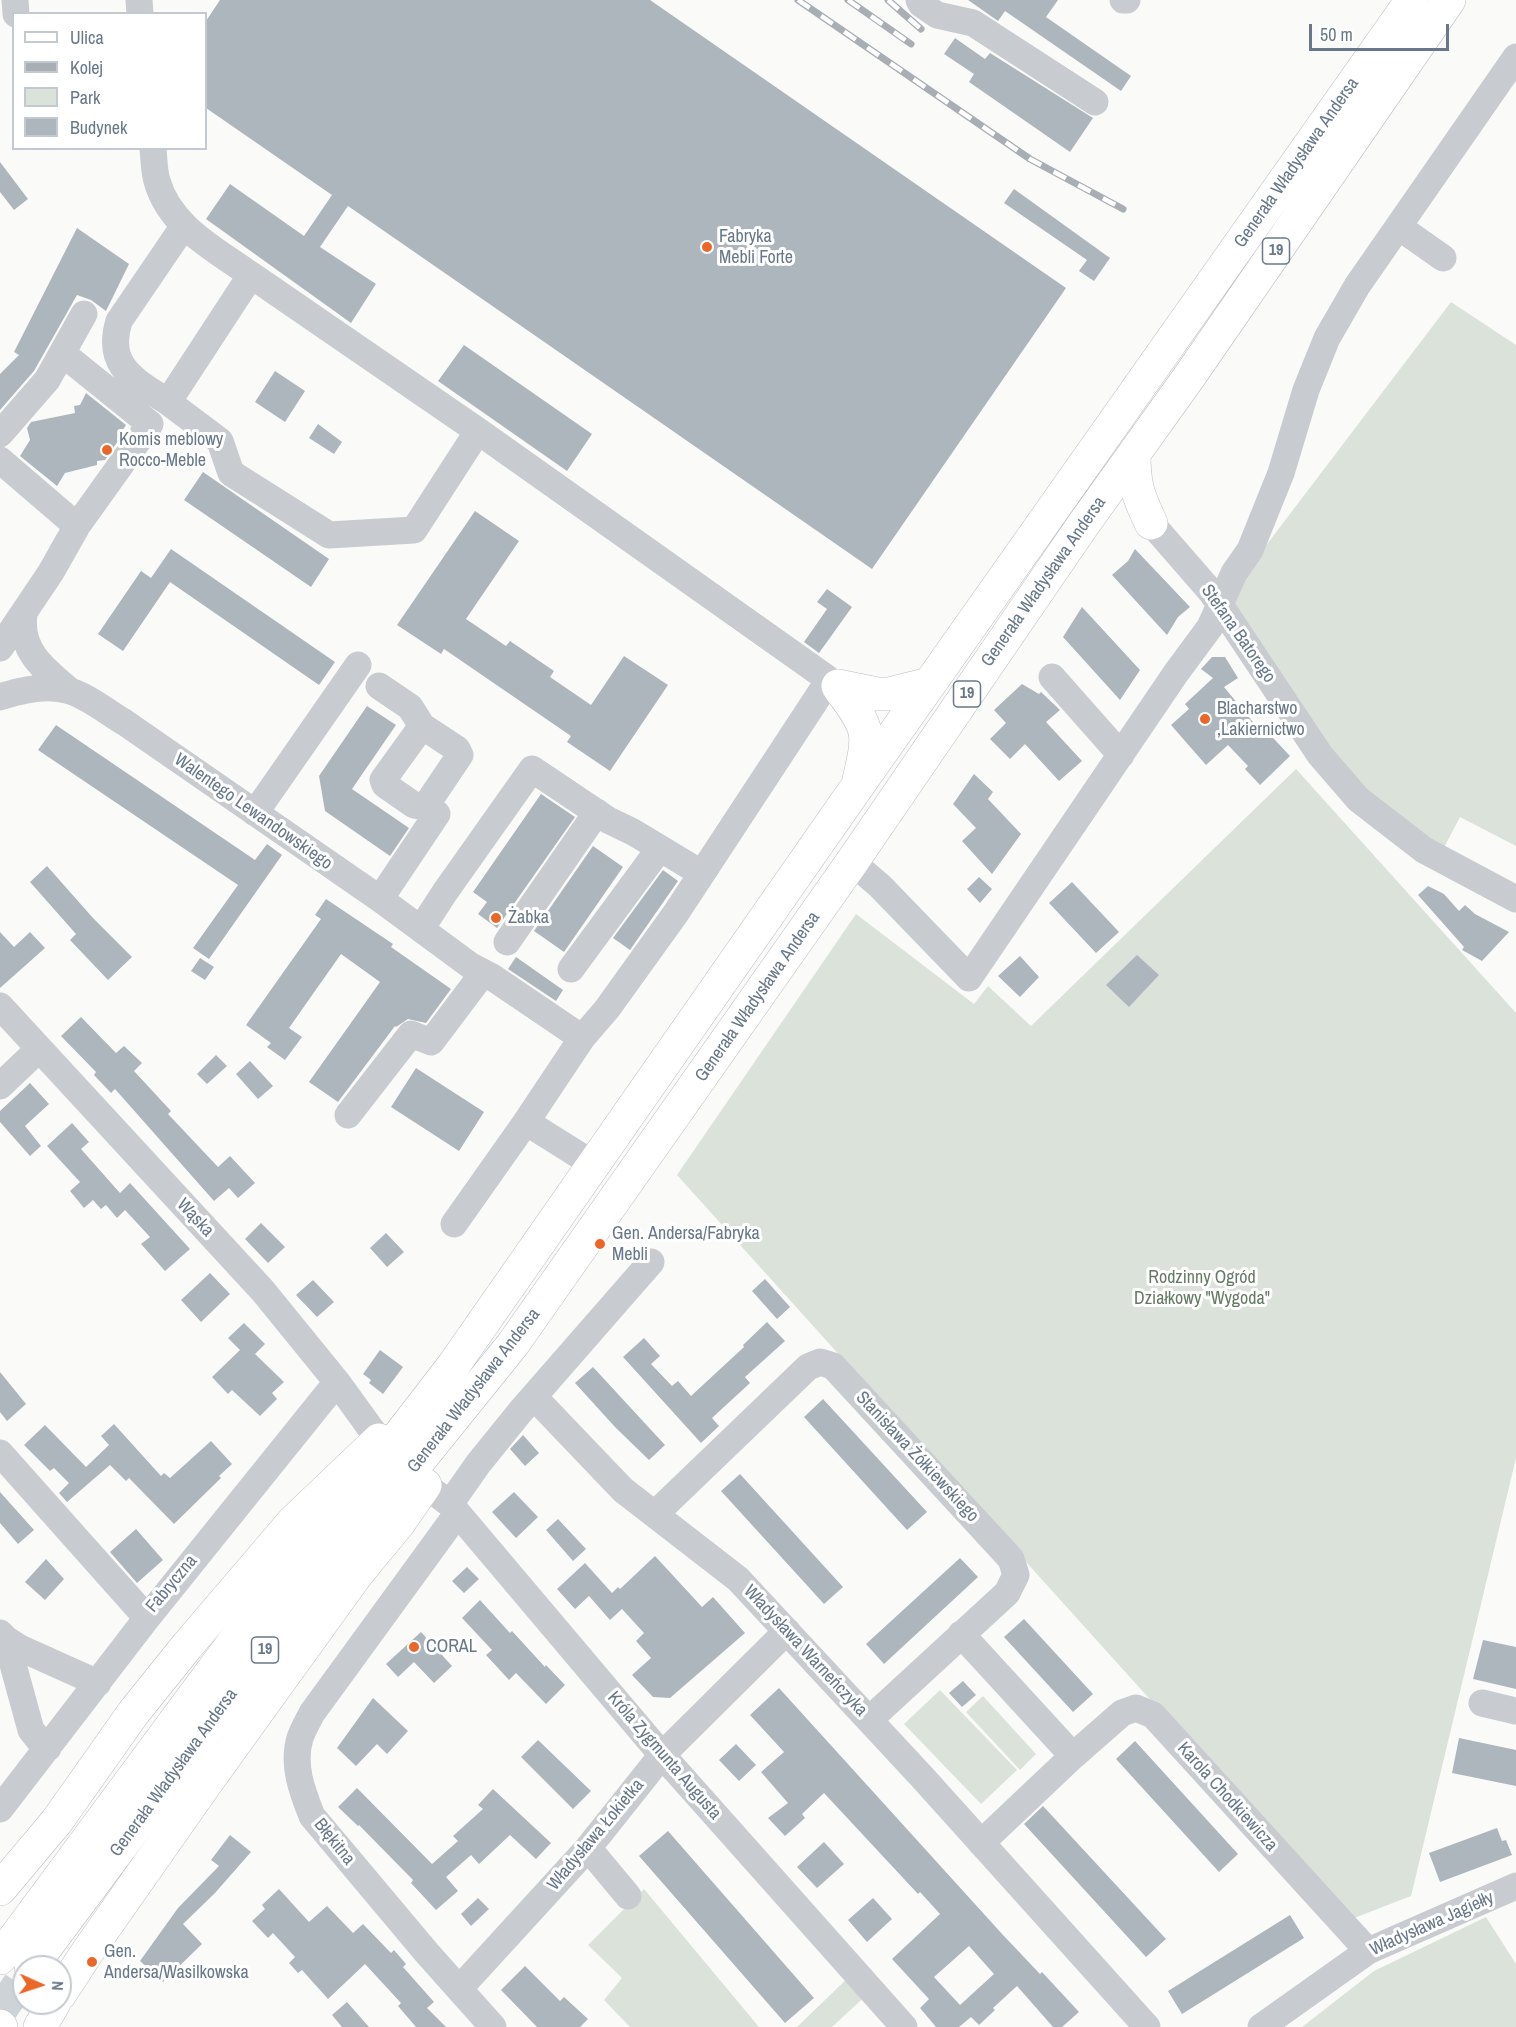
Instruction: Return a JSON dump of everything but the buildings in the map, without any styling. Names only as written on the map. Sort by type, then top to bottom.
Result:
[{"type":"main road","name":"Generała Władysława Andersa","points":[[29,1955],[233,1643],[365,1480],[453,1366],[929,684],[1407,18],[1449,0]]},
{"type":"main road","points":[[1407,18],[1468,0]]},
{"type":"main road","name":"Generała Władysława Andersa","points":[[32,1955],[148,1810],[234,1689],[315,1586],[513,1344],[852,862],[1134,454],[1407,18]]},
{"type":"main road","points":[[1134,454],[1134,480],[1141,503],[1151,523]]},
{"type":"main road","points":[[1083,525],[1130,518],[1151,523]]},
{"type":"main road","points":[[833,683],[877,694],[889,694],[929,684]]},
{"type":"main road","points":[[833,683],[853,706],[865,732],[865,748],[859,784]]},
{"type":"main road","points":[[72,1976],[356,1575],[398,1524],[444,1501],[467,1422],[513,1344]]},
{"type":"main road","points":[[0,1888],[57,1821],[134,1712],[293,1522],[453,1366]]},
{"type":"street","points":[[919,0],[921,4],[938,15],[973,22],[1095,102]]},
{"type":"street","points":[[852,862],[880,886],[969,978],[1176,673],[1210,627],[1234,573],[1250,550],[1269,507],[1306,390],[1328,338],[1357,286],[1516,57]]},
{"type":"street","points":[[153,150],[156,180],[166,204],[183,227],[478,431],[833,683],[701,873],[676,913],[607,1009],[582,1038],[454,1224]]},
{"type":"street","points":[[183,227],[119,321],[114,337],[115,353],[131,378],[220,441],[231,473],[329,535],[414,530],[478,431]]},
{"type":"street","points":[[1398,227],[1443,258]]},
{"type":"street","points":[[168,402],[251,275]]},
{"type":"street","points":[[0,434],[47,381],[84,314]]},
{"type":"street","points":[[0,648],[51,572],[77,526],[150,424],[62,353]]},
{"type":"street","points":[[0,460],[77,526]]},
{"type":"street","name":"Stefana Batorego","points":[[1151,523],[1212,593],[1320,755],[1358,799],[1424,850],[1516,899]]},
{"type":"street","points":[[24,614],[24,634],[29,649],[45,669],[70,691]]},
{"type":"street","points":[[255,813],[358,665]]},
{"type":"street","points":[[1052,676],[1121,755]]},
{"type":"street","points":[[379,686],[410,707],[422,726],[457,749],[460,755],[425,807]]},
{"type":"street","name":"Walentego Lewandowskiego","points":[[0,697],[47,689],[70,691],[83,696],[380,899],[471,966],[582,1038]]},
{"type":"street","points":[[380,899],[438,814],[425,807],[414,805],[385,785],[383,780],[422,726]]},
{"type":"street","points":[[421,929],[532,769],[597,812],[701,873]]},
{"type":"street","points":[[507,942],[597,812]]},
{"type":"street","points":[[570,969],[660,848]]},
{"type":"street","points":[[348,1115],[411,1034],[432,1042],[488,975]]},
{"type":"street","name":"Wąska","points":[[0,1006],[263,1291],[338,1382],[379,1440]]},
{"type":"street","points":[[0,1086],[39,1049]]},
{"type":"street","points":[[526,1122],[593,1164]]},
{"type":"street","points":[[444,1501],[651,1262]]},
{"type":"street","name":"Stanisława Żółkiewskiego","points":[[655,1514],[808,1367],[820,1362],[833,1366],[1011,1559],[1016,1575],[1006,1593],[869,1720]]},
{"type":"street","name":"Fabryczna","points":[[0,1453],[147,1618],[338,1382]]},
{"type":"street","name":"Władysława Warneńczyka","points":[[535,1398],[623,1490],[738,1579],[1147,2027]]},
{"type":"street","name":"Króla Zygmunta Augusta","points":[[444,1501],[662,1755],[904,2027]]},
{"type":"street","name":"Błękitna","points":[[444,1501],[312,1713],[300,1739],[297,1766],[302,1790],[312,1816],[493,2027]]},
{"type":"street","points":[[0,1809],[147,1618]]},
{"type":"street","name":"Władysława Łokietka","points":[[459,1989],[588,1848],[662,1755],[787,1631]]},
{"type":"street","points":[[961,1634],[1073,1756]]},
{"type":"street","points":[[3,1636],[20,1648],[98,1683]]},
{"type":"street","points":[[3,1636],[31,1730],[48,1748]]},
{"type":"street","points":[[1482,1703],[1516,1711]]},
{"type":"street","name":"Karola Chodkiewicza","points":[[981,1843],[1122,1713],[1136,1708],[1153,1714],[1368,1951]]},
{"type":"street","points":[[588,1848],[628,1896]]},
{"type":"street","name":"Władysława Jagiełły","points":[[1261,2027],[1368,1951],[1516,1887]]},
{"type":"green space","points":[[1451,302],[1516,345],[1516,846],[1460,817],[1439,857],[1388,824],[1220,606]]},
{"type":"green space","name":"Rodzinny Ogród Działkowy \"Wygoda\"","points":[[1296,769],[1516,1013],[1516,1458],[1411,1896],[1349,1920],[677,1175],[856,914],[974,1004],[988,986],[1031,1026]]},
{"type":"green space","points":[[940,1690],[1017,1770],[981,1804],[904,1724]]},
{"type":"green space","points":[[983,1696],[1036,1754],[1020,1770],[966,1712]]},
{"type":"green space","points":[[644,1889],[759,2027],[630,2027],[604,2000],[622,1978],[588,1945]]},
{"type":"green space","points":[[1486,1917],[1516,1964],[1516,2027],[1302,2027],[1374,1971]]},
{"type":"green space","points":[[854,1972],[871,1991],[832,2027],[797,2027]]},
{"type":"tunnel","points":[[0,2011],[12,1994]]},
{"type":"railway","points":[[798,0],[1030,159],[1123,209]]},
{"type":"railway","points":[[848,0],[911,44]]},
{"type":"railway","points":[[888,0],[921,29]]},
{"type":"place","name":"Fabryka Mebli Forte","points":[[707,247]]},
{"type":"place","name":"Komis meblowy Rocco-Meble","points":[[107,450]]},
{"type":"place","name":"Blacharstwo ,Lakiernictwo","points":[[1205,719]]},
{"type":"place","name":"Żabka","points":[[496,918]]},
{"type":"place","name":"Gen. Andersa/Fabryka Mebli","points":[[600,1244]]},
{"type":"place","name":"CORAL","points":[[414,1647]]},
{"type":"place","name":"Gen. Andersa/Wasilkowska","points":[[92,1962]]}]
